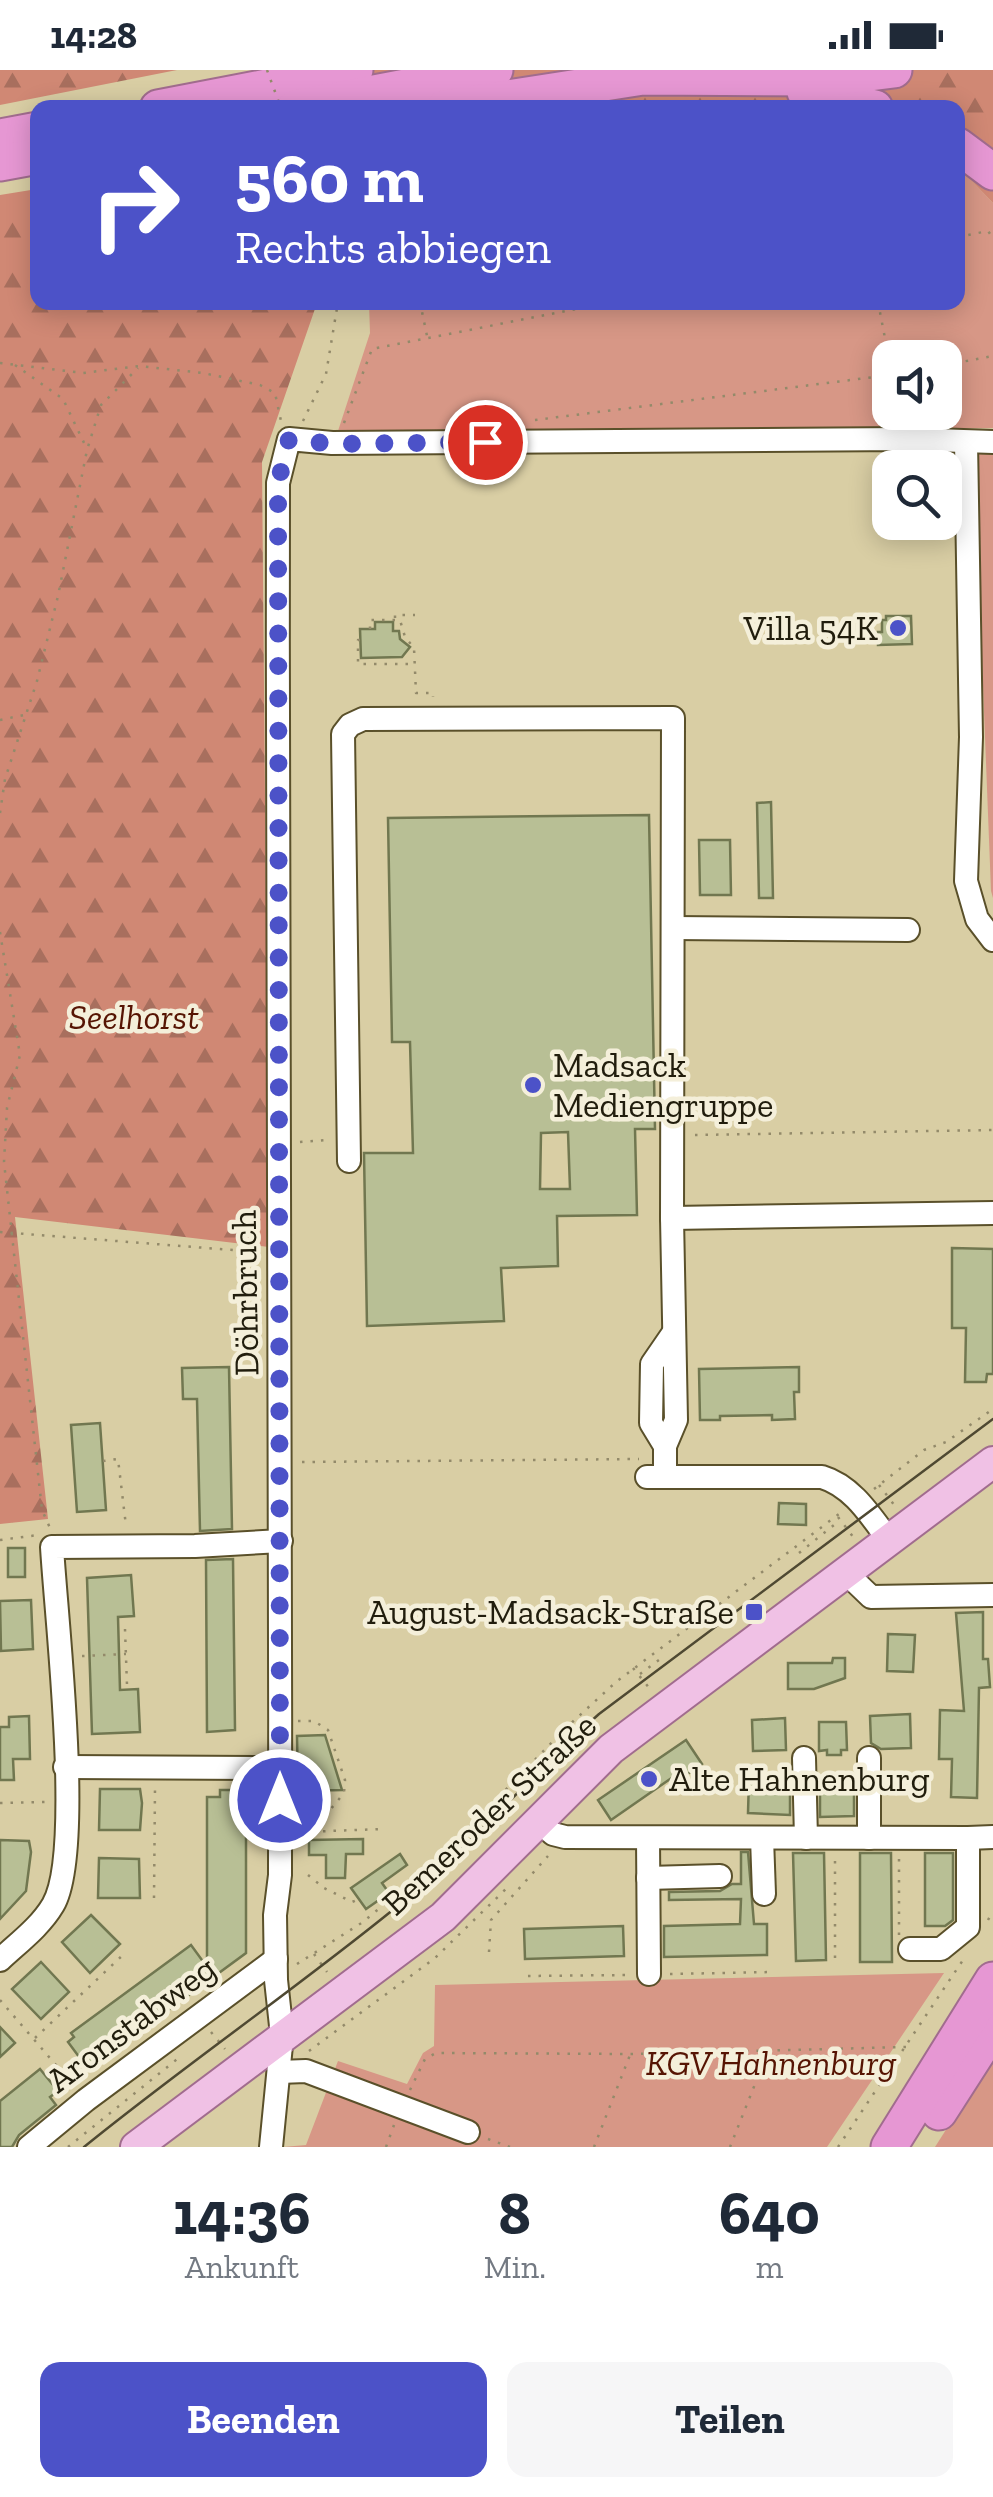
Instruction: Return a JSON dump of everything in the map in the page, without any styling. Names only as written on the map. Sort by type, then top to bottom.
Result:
[{"type":"highway","points":[[197,100],[283,70]]},
{"type":"highway","points":[[199,100],[355,70]]},
{"type":"highway","points":[[337,100],[495,70]]},
{"type":"highway","points":[[493,100],[628,78],[830,78],[894,70]]},
{"type":"highway","points":[[731,77],[838,100]]},
{"type":"highway","points":[[0,137],[30,131]]},
{"type":"highway","points":[[965,151],[993,172]]},
{"type":"highway","points":[[0,163],[30,157]]},
{"type":"highway","points":[[888,2147],[993,1980]]},
{"type":"highway","points":[[917,2147],[993,2028]]},
{"type":"main road","name":"Bemeroder Straße","points":[[136,2147],[443,1917],[611,1749],[993,1462]]},
{"type":"street","points":[[289,439],[332,444],[885,439],[993,442]]},
{"type":"street","name":"Döhrbruch","points":[[271,2147],[282,2035],[276,1970],[282,1462],[277,1142],[278,483],[289,439]]},
{"type":"street","points":[[966,442],[971,737],[966,881],[977,918],[993,940]]},
{"type":"street","points":[[348,1150],[343,734],[363,719],[672,718],[676,1420],[661,1464],[822,1476],[859,1500],[888,1538]]},
{"type":"street","points":[[673,928],[908,930]]},
{"type":"street","points":[[672,1218],[993,1213]]},
{"type":"street","points":[[0,1960],[55,1903],[68,1838],[51,1540],[128,1547],[281,1542]]},
{"type":"street","points":[[845,1572],[870,1597],[993,1594]]},
{"type":"street","points":[[804,1758],[806,1838]]},
{"type":"street","points":[[869,1838],[870,1758]]},
{"type":"street","points":[[65,1767],[280,1768]]},
{"type":"street","points":[[538,1821],[552,1834],[566,1837],[993,1836]]},
{"type":"street","points":[[648,1838],[649,1974]]},
{"type":"street","points":[[762,1838],[764,1894]]},
{"type":"street","points":[[910,1949],[941,1949],[968,1926],[968,1838]]},
{"type":"street","points":[[648,1878],[720,1876]]},
{"type":"street","name":"Aronstabweg","points":[[29,2147],[86,2100],[276,1970]]},
{"type":"street","points":[[280,2070],[306,2070],[468,2132]]},
{"type":"path","points":[[267,70],[278,100]]},
{"type":"path","points":[[965,236],[988,231],[993,238]]},
{"type":"path","points":[[0,363],[83,373],[139,366],[203,373],[260,385],[275,393],[289,439],[306,417],[326,374],[337,310]]},
{"type":"path","points":[[422,310],[427,338]]},
{"type":"path","points":[[343,427],[372,349],[571,310]]},
{"type":"path","points":[[880,310],[885,340]]},
{"type":"path","points":[[962,362],[993,356]]},
{"type":"path","points":[[14,364],[63,398],[87,450]]},
{"type":"path","points":[[0,813],[5,779],[58,596],[87,450],[101,406],[139,366]]},
{"type":"path","points":[[523,422],[872,377]]},
{"type":"path","points":[[484,404],[492,426]]},
{"type":"path","points":[[396,620],[395,615],[414,615]]},
{"type":"path","points":[[370,629],[370,620],[400,620],[414,648],[416,693],[433,693],[434,718]]},
{"type":"path","points":[[360,640],[358,664],[415,664]]},
{"type":"path","points":[[0,720],[26,714]]},
{"type":"path","points":[[0,932],[20,1055],[8,1108],[4,1162],[42,1510],[48,1518],[51,1540],[0,1540]]},
{"type":"path","points":[[0,1106],[8,1108]]},
{"type":"path","points":[[674,1134],[993,1130]]},
{"type":"path","points":[[277,1142],[348,1150]]},
{"type":"path","points":[[0,1231],[280,1254]]},
{"type":"path","points":[[276,1970],[314,1953],[363,1922],[436,1861],[616,1682],[924,1450],[946,1442],[993,1409]]},
{"type":"path","points":[[102,1461],[118,1459],[128,1547]]},
{"type":"path","points":[[282,1462],[661,1464]]},
{"type":"path","points":[[800,1553],[840,1520]]},
{"type":"path","points":[[125,1630],[127,1685]]},
{"type":"path","points":[[59,1658],[126,1654]]},
{"type":"path","points":[[639,1675],[664,1657]]},
{"type":"path","points":[[281,1721],[314,1722],[328,1730],[345,1780],[344,1793],[312,1832]]},
{"type":"path","points":[[154,1898],[155,1767]]},
{"type":"path","points":[[0,1803],[66,1802]]},
{"type":"path","points":[[280,1833],[383,1830]]},
{"type":"path","points":[[489,1952],[491,1920],[566,1837]]},
{"type":"path","points":[[834,1958],[835,1838]]},
{"type":"path","points":[[899,1838],[899,1944],[910,1949]]},
{"type":"path","points":[[308,1875],[352,1902],[359,1899]]},
{"type":"path","points":[[280,2070],[435,1958],[508,1886]]},
{"type":"path","points":[[986,1922],[993,1912]]},
{"type":"path","points":[[838,2147],[970,1949]]},
{"type":"path","points":[[314,1953],[332,1978]]},
{"type":"path","points":[[34,2040],[125,1954]]},
{"type":"path","points":[[106,1960],[112,1965]]},
{"type":"path","points":[[0,2000],[86,2100]]},
{"type":"path","points":[[56,2007],[62,2012]]},
{"type":"path","points":[[210,2030],[230,2055]]},
{"type":"path","points":[[425,2059],[436,2053],[630,2054],[906,2047]]},
{"type":"path","points":[[730,2147],[758,2074],[762,2050]]},
{"type":"path","points":[[594,2147],[630,2054]]},
{"type":"path","points":[[68,2147],[114,2109]]},
{"type":"path","points":[[468,2132],[510,2147]]},
{"type":"green space","points":[[0,70],[177,70],[0,105]]},
{"type":"green space","points":[[302,70],[993,70],[993,203],[965,175],[965,100],[312,100]]},
{"type":"green space","points":[[965,175],[993,203],[993,428],[962,428],[962,340],[872,340],[872,429],[337,434],[370,333],[369,310],[965,310]]},
{"type":"green space","name":"Seelhorst","points":[[30,190],[30,310],[315,310],[262,462],[269,1247],[15,1217],[48,1519],[0,1524],[0,195]]},
{"type":"green space","points":[[974,454],[993,454],[993,898],[991,891]]},
{"type":"green space","name":"KGV Hahnenburg","points":[[944,1973],[827,2147],[283,2147],[306,2145],[338,2061],[407,2084],[423,2053],[434,2046],[435,1985]]},
{"type":"green space","points":[[993,2056],[993,2147],[935,2147]]},
{"type":"building","name":"Villa 54K","points":[[886,616],[911,616],[912,644],[878,645],[878,632],[882,632]]},
{"type":"building","points":[[375,622],[393,622],[393,631],[399,631],[400,639],[410,647],[402,657],[361,658],[360,629],[375,629]]},
{"type":"building","points":[[771,802],[773,898],[759,898],[757,803]]},
{"type":"building","name":"Madsack Mediengruppe","points":[[649,815],[655,1129],[635,1129],[637,1215],[557,1216],[558,1266],[501,1268],[504,1321],[367,1326],[364,1153],[413,1153],[410,1042],[392,1042],[388,818]],"holes":[[[568,1132],[570,1189],[540,1189],[541,1133]]]},
{"type":"building","points":[[699,840],[730,840],[731,895],[700,895]]},
{"type":"building","points":[[952,1248],[993,1249],[993,1374],[987,1374],[986,1382],[965,1382],[966,1328],[952,1328]]},
{"type":"building","points":[[229,1367],[232,1529],[200,1531],[197,1399],[183,1399],[182,1368]]},
{"type":"building","points":[[799,1367],[799,1392],[794,1392],[795,1419],[772,1420],[772,1415],[700,1420],[699,1369]]},
{"type":"building","points":[[100,1423],[106,1510],[77,1512],[71,1425]]},
{"type":"building","points":[[779,1503],[806,1504],[806,1525],[778,1524]]},
{"type":"building","points":[[8,1548],[25,1548],[25,1577],[8,1577]]},
{"type":"building","points":[[233,1559],[235,1730],[207,1732],[206,1560]]},
{"type":"building","points":[[131,1575],[134,1616],[118,1617],[120,1690],[138,1689],[140,1732],[92,1734],[87,1578]]},
{"type":"building","points":[[31,1600],[33,1649],[1,1651],[0,1601]]},
{"type":"building","points":[[983,1612],[983,1659],[988,1659],[990,1687],[979,1688],[977,1798],[951,1797],[952,1759],[939,1759],[940,1710],[964,1711],[956,1613]]},
{"type":"building","points":[[888,1634],[915,1635],[913,1672],[887,1671]]},
{"type":"building","points":[[833,1658],[845,1658],[845,1678],[814,1689],[788,1689],[788,1663],[832,1663]]},
{"type":"building","points":[[910,1714],[911,1748],[881,1749],[871,1743],[870,1716]]},
{"type":"building","points":[[29,1716],[30,1759],[13,1759],[14,1780],[0,1780],[0,1727],[9,1727],[9,1717]]},
{"type":"building","points":[[785,1718],[786,1750],[753,1751],[752,1720]]},
{"type":"building","points":[[819,1722],[846,1722],[847,1750],[841,1750],[841,1755],[819,1751]]},
{"type":"building","points":[[325,1735],[342,1790],[298,1791],[297,1736]]},
{"type":"building","name":"Alte Hahnenburg","points":[[686,1740],[702,1764],[676,1782],[673,1777],[611,1820],[598,1800]]},
{"type":"building","points":[[749,1779],[790,1781],[790,1815],[748,1813]]},
{"type":"building","points":[[854,1786],[854,1816],[820,1817],[820,1787]]},
{"type":"building","points":[[100,1789],[140,1789],[140,1830],[99,1830]]},
{"type":"building","points":[[220,1790],[246,1790],[246,1953],[88,2069],[68,2042],[74,2037],[71,2033],[191,1945],[207,1967],[207,1797],[220,1797]]},
{"type":"building","points":[[363,1839],[363,1854],[346,1854],[345,1878],[326,1878],[326,1855],[309,1855],[309,1840]]},
{"type":"building","points":[[0,1840],[29,1841],[31,1852],[26,1891],[0,1919]]},
{"type":"building","points":[[741,1852],[748,1852],[754,1924],[767,1924],[767,1955],[664,1957],[664,1926],[740,1924],[741,1899],[669,1900],[669,1892],[720,1891],[741,1884]]},
{"type":"building","points":[[793,1853],[824,1853],[826,1960],[796,1961]]},
{"type":"building","points":[[860,1853],[891,1853],[892,1962],[860,1962]]},
{"type":"building","points":[[925,1853],[953,1853],[953,1920],[945,1926],[925,1926]]},
{"type":"building","points":[[400,1854],[407,1865],[382,1883],[389,1893],[366,1909],[351,1888]]},
{"type":"building","points":[[99,1858],[139,1859],[140,1898],[98,1898]]},
{"type":"building","points":[[91,1915],[120,1944],[90,1973],[62,1942]]},
{"type":"building","points":[[623,1926],[624,1956],[525,1959],[524,1929]]},
{"type":"building","points":[[41,1962],[69,1992],[41,2019],[12,1989]]},
{"type":"building","points":[[0,2027],[15,2043],[0,2057]]},
{"type":"building","points":[[40,2069],[58,2091],[50,2097],[56,2105],[19,2135],[12,2147],[0,2147],[0,2101]]},
{"type":"tram line","points":[[84,2147],[394,1909],[599,1714],[993,1419]]},
{"type":"place","name":"Villa 54K","points":[[898,628]]},
{"type":"place","name":"Madsack Mediengruppe","points":[[533,1085]]},
{"type":"place","name":"August-Madsack-Straße","points":[[754,1612]]},
{"type":"place","name":"Alte Hahnenburg","points":[[649,1779]]},
{"type":"route","points":[[280,1800],[278,483],[289,439],[332,444],[485,442]]}]
